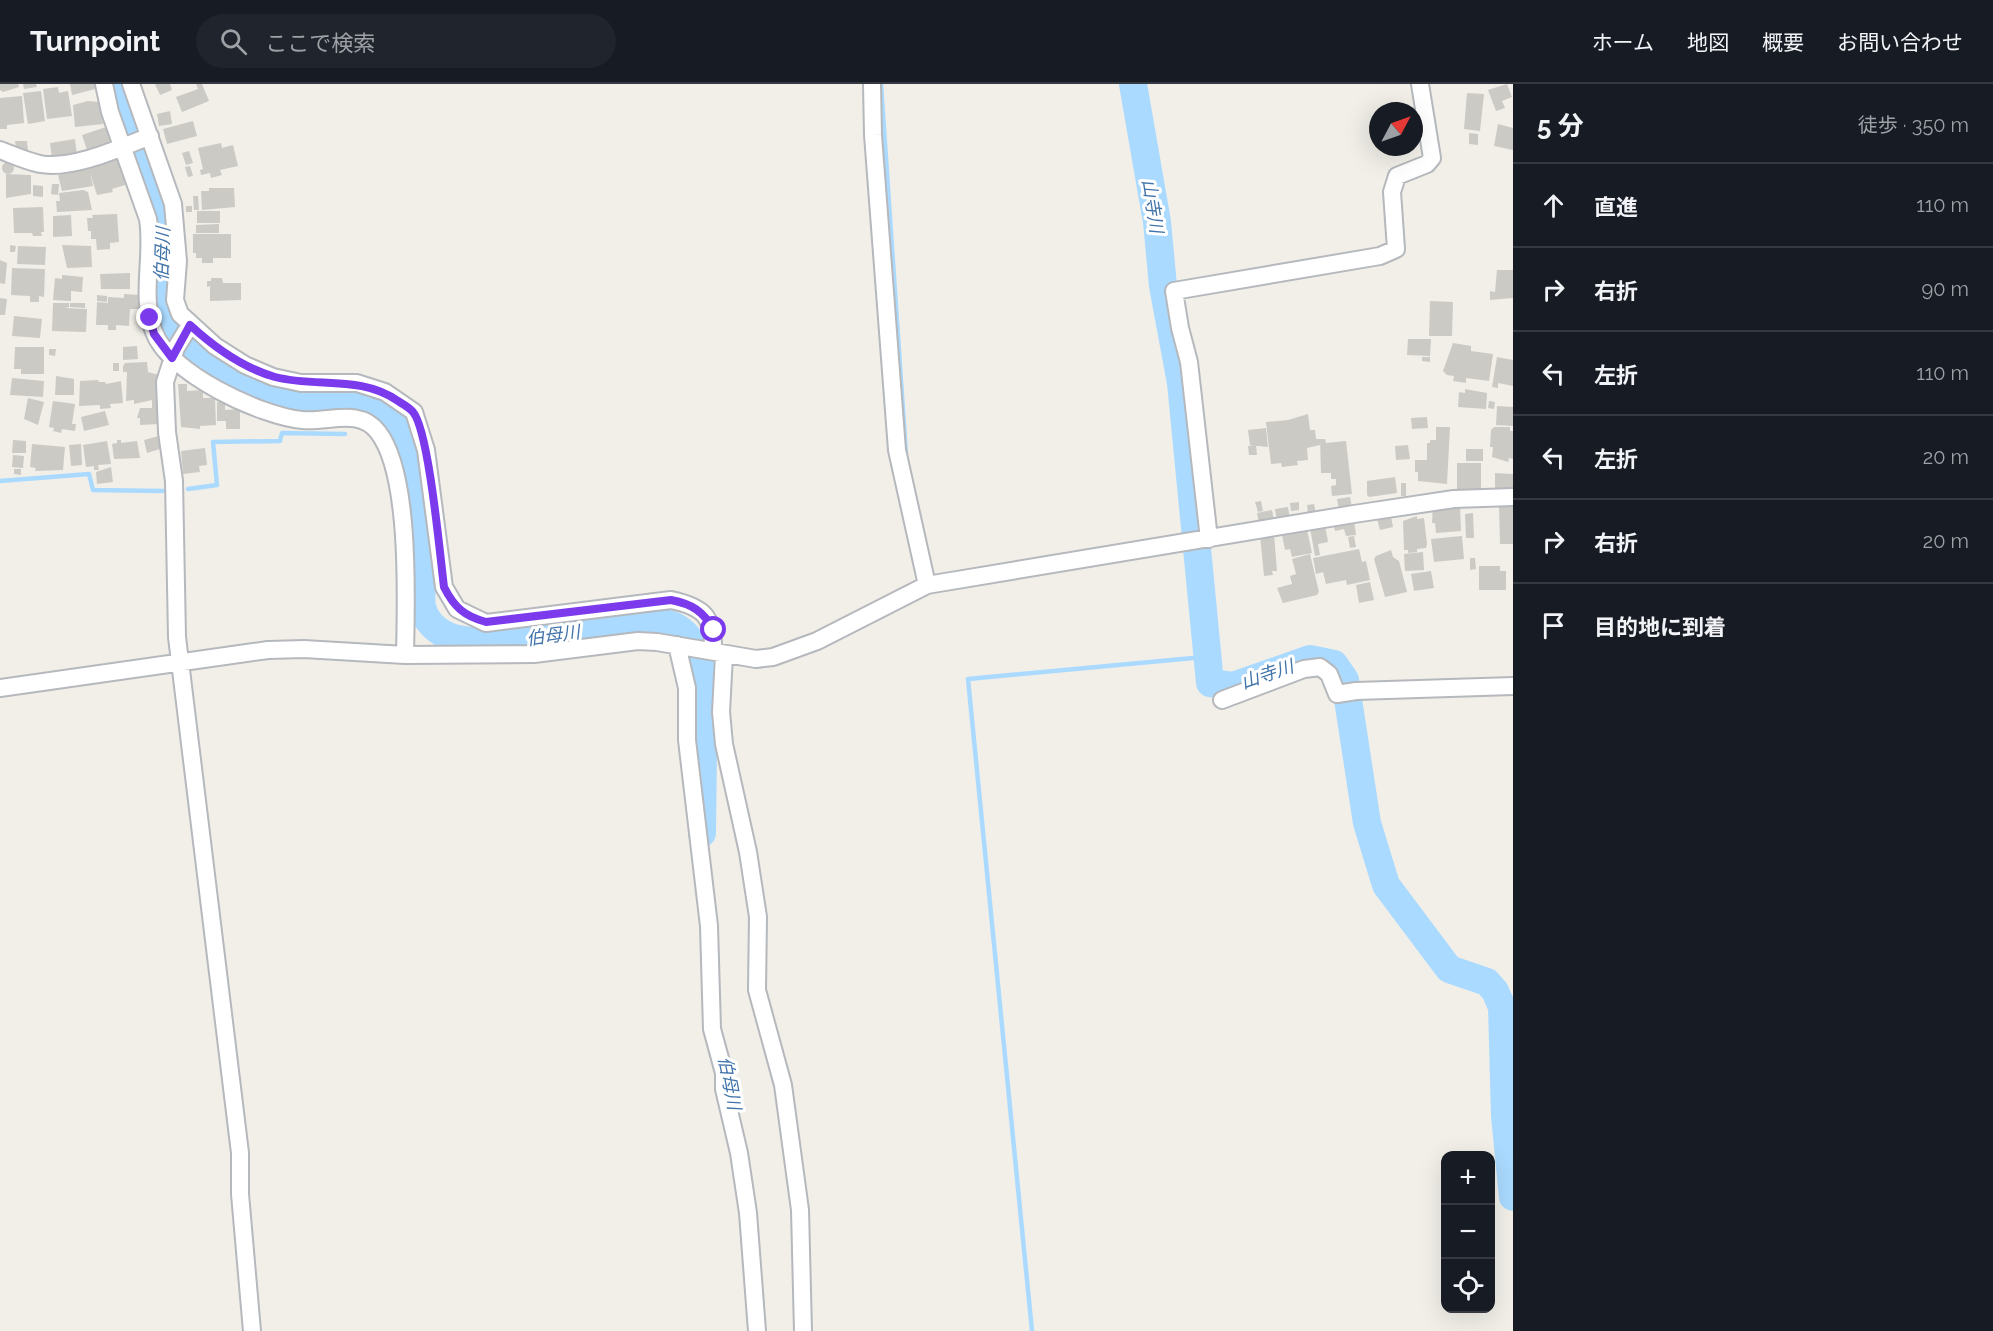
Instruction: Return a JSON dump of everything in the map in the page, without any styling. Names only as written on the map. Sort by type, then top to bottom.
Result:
[{"type":"street","points":[[104,84],[148,219],[151,236],[147,299],[154,334],[199,379],[248,403],[302,420],[356,418],[367,421],[379,433],[394,473],[402,515],[407,567],[405,655]]},
{"type":"street","points":[[131,84],[173,204],[178,261],[175,300],[187,329],[245,365],[273,376],[301,383],[357,383],[385,392],[414,412],[426,450],[444,587],[450,601],[465,615],[486,622],[671,600],[692,605],[705,615],[714,630],[719,653],[723,744],[748,852],[758,917],[757,990],[783,1085],[800,1210],[803,1331]]},
{"type":"street","points":[[872,84],[873,135],[897,450],[927,585]]},
{"type":"street","points":[[1209,539],[1189,362],[1174,291],[1380,256],[1396,249],[1392,192],[1394,183],[1397,176],[1427,164],[1432,158],[1420,84]]},
{"type":"street","points":[[0,150],[42,164],[58,165],[124,147],[150,136]]},
{"type":"street","points":[[187,329],[174,353],[165,382],[167,432],[174,482],[180,664],[240,1153],[240,1194],[252,1331]]},
{"type":"street","points":[[0,688],[277,650],[304,649],[405,655],[534,654],[638,641],[677,645],[756,659],[773,657],[817,640],[927,585],[1454,499],[1513,497]]},
{"type":"street","points":[[677,645],[687,688],[687,740],[709,926],[712,1029],[724,1073],[724,1089],[748,1212],[757,1331]]},
{"type":"street","points":[[1222,700],[1304,669],[1320,667],[1329,674],[1337,694],[1356,691],[1513,686]]},
{"type":"building","points":[[0,84],[18,84],[19,87],[3,92],[0,90]]},
{"type":"building","points":[[23,84],[36,84],[37,87],[24,89]]},
{"type":"building","points":[[70,84],[95,84],[95,89],[72,95]]},
{"type":"building","points":[[155,84],[170,84],[172,90],[160,95]]},
{"type":"building","points":[[196,84],[202,84],[209,101],[182,112],[176,97],[198,89]]},
{"type":"building","points":[[1507,84],[1512,97],[1502,101],[1505,108],[1496,111],[1488,90]]},
{"type":"building","points":[[58,87],[59,93],[68,91],[72,116],[47,119],[43,89]]},
{"type":"building","points":[[41,91],[45,121],[28,124],[23,93]]},
{"type":"building","points":[[1467,93],[1484,94],[1480,131],[1464,129]]},
{"type":"building","points":[[22,96],[24,123],[7,125],[7,129],[0,129],[0,98]]},
{"type":"building","points":[[88,101],[100,102],[103,124],[75,127],[73,105]]},
{"type":"building","points":[[170,111],[172,124],[159,126],[157,114]]},
{"type":"building","points":[[193,121],[197,136],[167,144],[163,129]]},
{"type":"building","points":[[1498,124],[1513,128],[1513,150],[1494,146]]},
{"type":"building","points":[[106,127],[112,144],[88,153],[82,135]]},
{"type":"building","points":[[1469,133],[1478,134],[1478,145],[1469,144]]},
{"type":"building","points":[[75,139],[77,155],[52,158],[50,143]]},
{"type":"building","points":[[15,141],[27,141],[28,151],[16,149]]},
{"type":"building","points":[[221,143],[222,148],[233,145],[238,166],[220,170],[222,175],[211,178],[210,173],[201,175],[200,170],[203,169],[198,148]]},
{"type":"building","points":[[189,151],[193,163],[186,165],[182,153]]},
{"type":"building","points":[[117,157],[128,184],[112,189],[113,192],[97,195],[90,173],[93,186],[62,191],[58,175]]},
{"type":"building","points":[[10,162],[14,168],[10,174],[6,174],[2,166]]},
{"type":"building","points":[[190,166],[193,176],[188,177],[185,167]]},
{"type":"building","points":[[6,174],[31,175],[31,194],[6,198]]},
{"type":"building","points":[[52,184],[59,184],[58,195],[51,194]]},
{"type":"building","points":[[33,185],[43,186],[43,197],[33,196]]},
{"type":"building","points":[[209,188],[234,188],[235,207],[202,210],[201,191],[209,191]]},
{"type":"building","points":[[83,190],[88,192],[92,210],[57,212],[56,201],[60,201],[59,193]]},
{"type":"building","points":[[193,196],[198,196],[199,210],[194,210]]},
{"type":"building","points":[[186,206],[192,206],[192,212],[186,212]]},
{"type":"building","points":[[43,207],[44,232],[41,232],[42,236],[33,236],[32,233],[14,233],[13,208]]},
{"type":"building","points":[[197,211],[220,211],[220,223],[197,223]]},
{"type":"building","points":[[117,214],[119,242],[110,243],[110,249],[97,250],[96,239],[91,239],[91,231],[88,231],[87,218],[93,218],[92,215]]},
{"type":"building","points":[[71,215],[72,236],[53,237],[53,216]]},
{"type":"building","points":[[219,224],[219,233],[196,233],[196,225]]},
{"type":"building","points":[[193,234],[231,234],[231,258],[213,258],[213,263],[202,263],[202,258],[196,258],[196,253],[193,253]]},
{"type":"building","points":[[10,245],[16,246],[15,252],[10,252]]},
{"type":"building","points":[[62,245],[91,246],[92,267],[67,268]]},
{"type":"building","points":[[18,246],[46,247],[45,265],[17,264]]},
{"type":"building","points":[[0,260],[7,263],[5,284],[0,283]]},
{"type":"building","points":[[12,268],[45,269],[44,297],[39,296],[39,302],[30,302],[30,296],[11,295]]},
{"type":"building","points":[[1497,270],[1513,270],[1513,298],[1490,300],[1490,291],[1495,292]]},
{"type":"building","points":[[130,273],[130,289],[101,289],[100,274]]},
{"type":"building","points":[[62,275],[83,277],[82,292],[71,291],[71,301],[53,300],[55,278],[62,279]]},
{"type":"building","points":[[211,278],[222,278],[223,283],[241,283],[241,300],[210,301],[210,286],[207,287],[207,281],[211,281]]},
{"type":"building","points":[[124,294],[139,295],[138,309],[130,309],[129,326],[116,325],[116,330],[108,330],[108,325],[96,325],[97,302],[108,303],[108,297],[124,298]]},
{"type":"building","points":[[97,295],[107,296],[107,302],[97,301]]},
{"type":"building","points":[[0,298],[7,299],[5,315],[0,315]]},
{"type":"building","points":[[1430,301],[1453,302],[1452,336],[1429,336]]},
{"type":"building","points":[[53,303],[69,303],[69,307],[65,308],[87,309],[86,332],[52,331]]},
{"type":"building","points":[[70,303],[85,303],[85,308],[70,307]]},
{"type":"building","points":[[14,316],[42,319],[40,338],[12,336]]},
{"type":"building","points":[[1408,339],[1431,339],[1430,356],[1407,355]]},
{"type":"building","points":[[1453,343],[1471,346],[1471,351],[1493,354],[1489,381],[1466,378],[1466,383],[1453,381],[1454,376],[1447,375],[1443,371]]},
{"type":"building","points":[[137,346],[138,359],[123,360],[123,347]]},
{"type":"building","points":[[15,347],[44,347],[44,374],[21,374],[21,369],[14,369]]},
{"type":"building","points":[[49,349],[56,349],[55,356],[49,355]]},
{"type":"building","points":[[1422,357],[1430,357],[1430,362],[1422,361]]},
{"type":"building","points":[[1497,357],[1513,360],[1513,386],[1498,383],[1498,388],[1492,387]]},
{"type":"building","points":[[147,362],[148,372],[159,375],[160,424],[140,425],[140,418],[137,418],[140,408],[152,408],[152,400],[134,404],[134,400],[126,401],[127,372],[123,372],[123,366],[125,363]]},
{"type":"building","points":[[113,363],[119,363],[119,371],[113,371]]},
{"type":"building","points":[[56,376],[74,379],[74,395],[55,395]]},
{"type":"building","points":[[12,378],[44,381],[43,397],[10,395]]},
{"type":"building","points":[[98,380],[106,384],[121,381],[123,403],[110,404],[111,408],[100,409],[100,405],[79,406],[80,381]]},
{"type":"building","points":[[178,384],[187,384],[187,391],[203,390],[203,398],[215,398],[216,425],[200,426],[200,429],[181,427]]},
{"type":"building","points":[[1465,389],[1487,393],[1486,409],[1458,407],[1459,392],[1465,393]]},
{"type":"building","points":[[28,398],[44,402],[38,425],[24,419]]},
{"type":"building","points":[[53,401],[75,404],[72,424],[76,424],[75,431],[62,429],[61,433],[49,427]]},
{"type":"building","points":[[1489,401],[1495,402],[1494,409],[1488,408]]},
{"type":"building","points":[[217,402],[225,402],[225,410],[240,409],[240,429],[226,429],[226,421],[217,421]]},
{"type":"building","points":[[1497,406],[1513,407],[1513,426],[1496,425]]},
{"type":"building","points":[[105,411],[109,425],[84,431],[81,417]]},
{"type":"building","points":[[1308,414],[1310,430],[1315,430],[1316,439],[1325,439],[1326,443],[1346,441],[1352,494],[1332,496],[1331,486],[1336,485],[1336,479],[1331,479],[1331,473],[1321,473],[1320,440],[1320,445],[1307,448],[1308,460],[1297,461],[1298,465],[1282,467],[1281,463],[1271,464],[1266,422],[1288,420]]},
{"type":"building","points":[[1427,417],[1428,428],[1412,429],[1411,418]]},
{"type":"building","points":[[1436,427],[1450,427],[1447,484],[1418,481],[1418,472],[1415,472],[1415,460],[1427,460],[1427,443],[1430,443],[1430,440],[1436,440]]},
{"type":"building","points":[[1494,427],[1510,427],[1510,431],[1513,431],[1513,459],[1509,458],[1508,462],[1492,457],[1491,430]]},
{"type":"building","points":[[1266,428],[1268,447],[1250,445],[1248,430]]},
{"type":"building","points":[[159,436],[163,448],[147,453],[144,440]]},
{"type":"building","points":[[13,440],[26,441],[26,453],[12,453]]},
{"type":"building","points":[[117,440],[121,440],[121,443],[137,441],[140,458],[114,459],[112,444],[117,443]]},
{"type":"building","points":[[107,441],[111,464],[98,465],[99,470],[94,470],[94,466],[86,467],[83,445]]},
{"type":"building","points":[[32,444],[65,447],[63,470],[35,471],[36,468],[30,467]]},
{"type":"building","points":[[81,444],[82,465],[71,466],[69,445]]},
{"type":"building","points":[[1256,445],[1257,455],[1249,455],[1248,446]]},
{"type":"building","points":[[1408,445],[1410,459],[1396,460],[1395,446]]},
{"type":"building","points":[[205,448],[207,465],[199,466],[200,472],[183,474],[181,451]]},
{"type":"building","points":[[1466,449],[1483,449],[1483,461],[1466,461]]},
{"type":"building","points":[[13,455],[24,456],[23,468],[12,467]]},
{"type":"building","points":[[1457,463],[1481,463],[1481,490],[1457,490]]},
{"type":"building","points":[[111,467],[113,482],[97,484],[96,472]]},
{"type":"building","points":[[14,469],[21,469],[21,475],[14,474]]},
{"type":"building","points":[[1495,473],[1513,474],[1513,491],[1495,490]]},
{"type":"building","points":[[1395,477],[1397,493],[1369,497],[1367,495],[1367,481]]},
{"type":"building","points":[[1401,483],[1406,483],[1406,496],[1401,496]]},
{"type":"building","points":[[1350,497],[1352,508],[1339,510],[1337,499]]},
{"type":"building","points":[[1261,501],[1263,511],[1258,512],[1255,502]]},
{"type":"building","points":[[1299,502],[1299,510],[1291,511],[1290,503]]},
{"type":"building","points":[[1314,504],[1316,514],[1308,515],[1307,505]]},
{"type":"building","points":[[1460,505],[1461,531],[1436,533],[1435,523],[1432,523],[1433,506]]},
{"type":"building","points":[[1499,505],[1513,505],[1513,544],[1500,544]]},
{"type":"building","points":[[1288,507],[1290,519],[1277,522],[1275,509]]},
{"type":"building","points":[[1272,510],[1274,521],[1259,524],[1257,513]]},
{"type":"building","points":[[1473,513],[1474,538],[1466,538],[1465,514]]},
{"type":"building","points":[[1391,516],[1393,527],[1380,530],[1377,519]]},
{"type":"building","points":[[1417,516],[1417,519],[1424,518],[1427,544],[1426,548],[1408,553],[1408,550],[1404,550],[1403,521]]},
{"type":"building","points":[[1354,520],[1356,535],[1346,536],[1344,529],[1335,531],[1333,524]]},
{"type":"building","points":[[1325,525],[1328,542],[1318,544],[1320,555],[1315,556],[1310,528]]},
{"type":"building","points":[[1307,530],[1312,553],[1292,557],[1290,549],[1285,550],[1282,535]]},
{"type":"building","points":[[1274,534],[1277,571],[1272,571],[1273,575],[1264,576],[1260,535]]},
{"type":"building","points":[[1354,536],[1356,547],[1350,548],[1348,537]]},
{"type":"building","points":[[1462,536],[1464,559],[1434,562],[1431,539]]},
{"type":"building","points":[[1359,549],[1362,562],[1366,561],[1370,580],[1347,585],[1346,580],[1326,584],[1323,572],[1316,574],[1313,558]]},
{"type":"building","points":[[1391,550],[1393,557],[1399,561],[1407,592],[1385,597],[1374,559]]},
{"type":"building","points":[[1423,552],[1424,570],[1405,571],[1404,554]]},
{"type":"building","points":[[1310,554],[1319,592],[1317,595],[1283,603],[1277,588],[1292,584],[1290,576],[1296,574],[1292,559]]},
{"type":"building","points":[[1470,558],[1475,558],[1476,569],[1470,570]]},
{"type":"building","points":[[1479,566],[1500,566],[1500,571],[1506,571],[1506,590],[1479,590]]},
{"type":"building","points":[[1431,571],[1434,588],[1414,591],[1411,574]]},
{"type":"building","points":[[1370,582],[1374,600],[1359,603],[1356,585]]},
{"type":"waterway","name":"伯母川","points":[[118,84],[127,119],[161,206],[163,231],[160,303],[168,328],[210,365],[244,387],[285,399],[349,399],[377,407],[389,416],[405,445],[414,479],[423,566],[422,607],[433,626],[440,632],[458,639],[523,641],[659,622],[676,627],[685,634],[704,663],[702,833]]},
{"type":"waterway","points":[[881,84],[906,455]]},
{"type":"waterway","name":"山寺川","points":[[1133,84],[1157,222],[1163,286],[1181,383],[1210,683],[1233,686],[1310,659],[1334,664],[1345,680],[1367,823],[1386,885],[1449,969],[1487,982],[1495,991],[1502,1007],[1505,1116],[1513,1197]]},
{"type":"waterway","points":[[188,489],[217,485],[213,442],[280,441],[282,433],[345,434]]},
{"type":"waterway","points":[[0,481],[89,474],[93,490],[163,491]]},
{"type":"waterway","points":[[1032,1331],[968,679],[1193,658]]},
{"type":"waterway","points":[[1504,1047],[1513,1045]]},
{"type":"route","points":[[150,318],[154,334],[172,358],[190,325],[215,346],[245,365],[273,376],[301,383],[357,383],[385,392],[414,412],[426,450],[444,587],[450,601],[465,615],[486,622],[541,618],[671,600],[692,605],[705,615],[714,630]]}]
